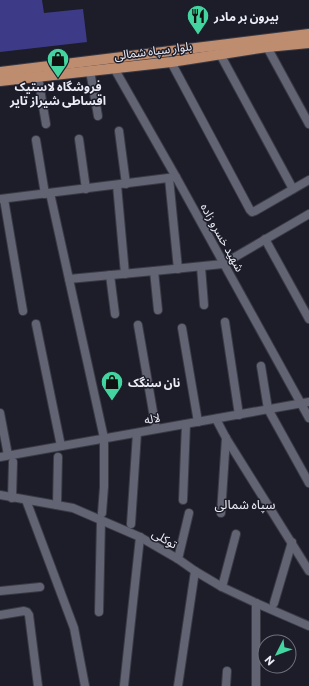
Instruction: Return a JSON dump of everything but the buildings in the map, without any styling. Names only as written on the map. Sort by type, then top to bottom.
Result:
[{"type":"main road","name":"بلوار سپاه شمالی","points":[[0,72],[198,52],[309,34]]},
{"type":"main road","name":"بلوار سپاه شمالی","points":[[0,81],[171,62],[198,52],[220,54],[309,43]]},
{"type":"street","points":[[267,48],[309,124]]},
{"type":"street","points":[[220,54],[293,189]]},
{"type":"street","points":[[171,62],[252,212],[309,180]]},
{"type":"street","name":"شهید خسرو زاده","points":[[114,68],[172,178],[305,403],[309,418]]},
{"type":"street","points":[[90,71],[98,116]]},
{"type":"street","points":[[38,77],[46,124]]},
{"type":"street","points":[[118,131],[126,184]]},
{"type":"street","points":[[79,139],[86,189]]},
{"type":"street","points":[[36,140],[104,438],[104,487],[99,612]]},
{"type":"street","points":[[23,311],[2,199],[172,178],[178,269]]},
{"type":"street","points":[[117,185],[125,274]]},
{"type":"street","points":[[68,279],[223,264],[307,215],[309,225]]},
{"type":"street","points":[[265,239],[309,320]]},
{"type":"street","points":[[201,267],[204,305]]},
{"type":"street","points":[[154,271],[158,310]]},
{"type":"street","points":[[110,275],[115,314]]},
{"type":"street","points":[[226,322],[239,414]]},
{"type":"street","points":[[36,324],[61,446]]},
{"type":"street","points":[[138,325],[156,429]]},
{"type":"street","points":[[182,328],[198,422]]},
{"type":"street","points":[[261,366],[268,410],[309,483]]},
{"type":"street","name":"لاله","points":[[7,458],[104,438],[305,403]]},
{"type":"street","points":[[0,413],[12,498]]},
{"type":"street","points":[[216,419],[226,438],[309,571]]},
{"type":"street","points":[[183,500],[186,424]]},
{"type":"street","points":[[131,524],[137,433]]},
{"type":"street","points":[[221,514],[226,438]]},
{"type":"street","points":[[57,505],[58,457]]},
{"type":"street","name":"توکلی","points":[[0,495],[73,508],[102,517],[178,559],[195,572],[222,587],[256,604],[309,626]]},
{"type":"street","points":[[26,500],[74,628],[85,686]]},
{"type":"street","points":[[178,559],[189,513]]},
{"type":"street","points":[[222,587],[236,534]]},
{"type":"street","points":[[124,686],[140,537]]},
{"type":"street","points":[[274,603],[292,542]]},
{"type":"street","points":[[178,686],[195,572]]},
{"type":"street","points":[[0,591],[40,587]]},
{"type":"street","points":[[256,604],[256,686]]},
{"type":"street","points":[[0,615],[24,611],[29,614],[38,686]]},
{"type":"street","points":[[226,686],[227,671]]},
{"type":"shaded area","points":[[0,0],[42,0],[44,13],[83,9],[87,42],[0,52]]},
{"type":"place","name":"بیرون بر مادر","points":[[198,36]]},
{"type":"place","name":"فروشگاه لاستیک اقساطی شیراز تایر","points":[[58,78]]},
{"type":"place","name":"نان سنگک","points":[[112,402]]},
{"type":"district","name":"سپاه شمالی","points":[[245,504]]}]
